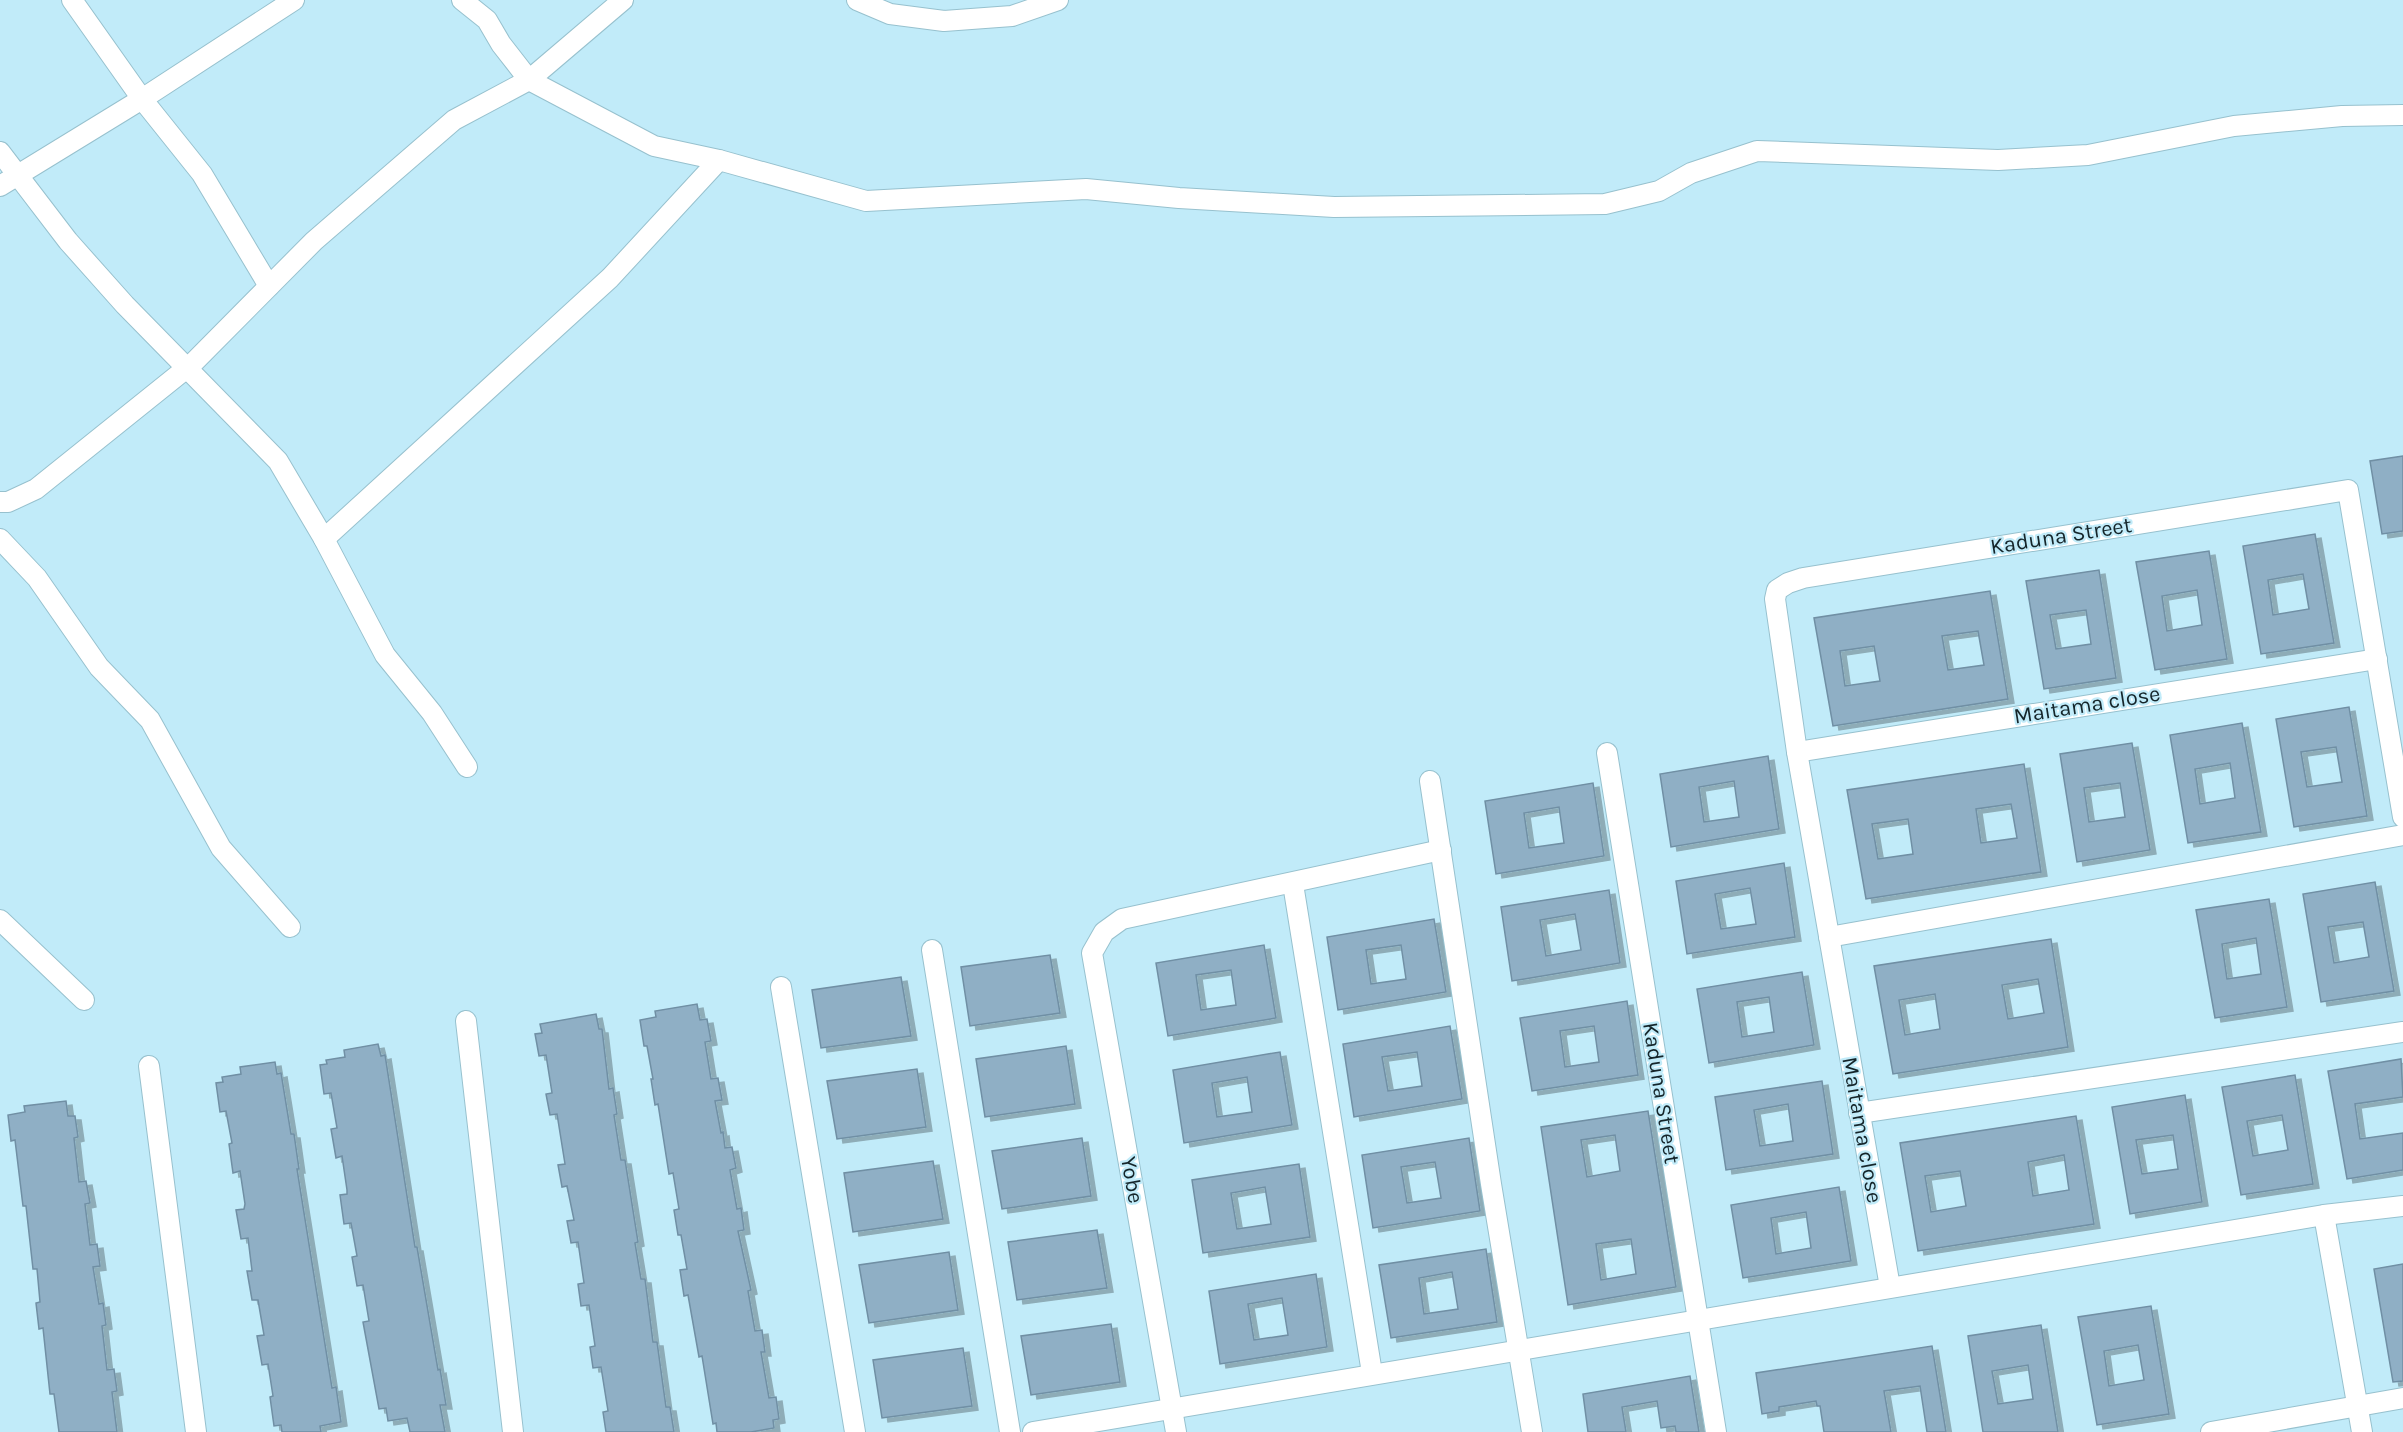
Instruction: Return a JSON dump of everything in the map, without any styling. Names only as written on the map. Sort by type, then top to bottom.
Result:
[{"type":"street","points":[[72,0],[142,99],[202,174],[269,286]]},
{"type":"street","points":[[0,186],[142,99],[294,0]]},
{"type":"street","points":[[462,0],[487,20],[501,44],[529,80],[654,146],[719,160],[866,201],[1086,189],[1179,198],[1334,207],[1605,204],[1659,191],[1691,173],[1757,152],[1998,160],[2088,155],[2234,126],[2342,116],[2403,115]]},
{"type":"street","points":[[0,502],[8,502],[36,489],[185,369],[314,241],[454,120],[529,80],[623,0]]},
{"type":"street","points":[[856,0],[890,14],[944,21],[1012,15],[1058,0]]},
{"type":"street","points":[[0,152],[68,242],[185,369],[278,461],[324,539],[386,656],[432,713],[467,767]]},
{"type":"street","points":[[324,539],[610,278],[719,160]]},
{"type":"street","name":"Kaduna Street","points":[[1777,590],[1803,578],[2348,490],[2377,659]]},
{"type":"street","points":[[0,539],[37,578],[99,667],[150,720],[221,848],[290,927]]},
{"type":"street","name":"Maitama close","points":[[1777,590],[1775,599],[1797,752],[1890,1287]]},
{"type":"street","points":[[2377,659],[2403,817]]},
{"type":"street","name":"Maitama close","points":[[1797,752],[2377,659]]},
{"type":"street","name":"Kaduna Street","points":[[1607,753],[1696,1319],[1716,1432]]},
{"type":"street","points":[[1430,781],[1517,1349],[1532,1432]]},
{"type":"street","points":[[1829,938],[2403,836]]},
{"type":"street","points":[[1372,1373],[1293,884],[1441,850]]},
{"type":"street","name":"Yobe","points":[[1176,1432],[1092,953],[1104,932],[1122,919],[1293,884]]},
{"type":"street","points":[[0,920],[84,1000]]},
{"type":"street","points":[[932,950],[1010,1432]]},
{"type":"street","points":[[781,987],[855,1432]]},
{"type":"street","points":[[466,1021],[513,1432]]},
{"type":"street","points":[[1859,1113],[2403,1032]]},
{"type":"street","points":[[149,1066],[196,1432]]},
{"type":"street","points":[[1033,1432],[1372,1373],[2324,1215],[2403,1206]]},
{"type":"street","points":[[2324,1215],[2362,1432]]},
{"type":"street","points":[[2211,1432],[2403,1398]]},
{"type":"building","points":[[2403,456],[2403,531],[2382,534],[2370,461]]},
{"type":"building","points":[[2315,534],[2334,643],[2261,654],[2243,546]],"holes":[[[2303,574],[2309,609],[2273,615],[2268,580]]]},
{"type":"building","points":[[2209,551],[2227,659],[2155,670],[2136,562]],"holes":[[[2197,590],[2202,625],[2167,631],[2162,596]]]},
{"type":"building","points":[[2099,570],[2116,678],[2044,689],[2026,581]],"holes":[[[2086,610],[2091,644],[2056,649],[2050,615]]]},
{"type":"building","points":[[1990,591],[2008,699],[1833,726],[1814,618]],"holes":[[[1978,631],[1984,665],[1948,670],[1942,636]],[[1874,646],[1880,681],[1845,686],[1840,651]]]},
{"type":"building","points":[[2349,707],[2367,816],[2294,827],[2276,719]],"holes":[[[2336,747],[2342,782],[2307,787],[2301,752]]]},
{"type":"building","points":[[2242,723],[2261,832],[2188,843],[2170,735]],"holes":[[[2230,763],[2235,798],[2200,804],[2195,769]]]},
{"type":"building","points":[[2132,743],[2150,850],[2077,862],[2060,754]],"holes":[[[2120,783],[2125,817],[2089,822],[2084,788]]]},
{"type":"building","points":[[1768,756],[1779,829],[1671,847],[1660,774]],"holes":[[[1734,781],[1739,817],[1704,822],[1699,787]]]},
{"type":"building","points":[[2024,764],[2041,872],[1866,899],[1847,790]],"holes":[[[2011,804],[2017,838],[1981,843],[1976,809]],[[1908,819],[1913,854],[1878,859],[1872,824]]]},
{"type":"building","points":[[1593,783],[1604,856],[1496,874],[1485,801]],"holes":[[[1559,807],[1564,843],[1529,848],[1524,813]]]},
{"type":"building","points":[[1784,863],[1795,937],[1687,954],[1676,881]],"holes":[[[1750,888],[1756,924],[1721,929],[1715,894]]]},
{"type":"building","points":[[2375,882],[2394,991],[2321,1002],[2303,894]],"holes":[[[2363,922],[2369,957],[2334,963],[2328,927]]]},
{"type":"building","points":[[1609,890],[1620,963],[1512,981],[1501,907]],"holes":[[[1575,914],[1581,950],[1546,956],[1540,920]]]},
{"type":"building","points":[[2269,899],[2287,1007],[2215,1018],[2196,910]],"holes":[[[2256,938],[2261,974],[2227,979],[2222,944]]]},
{"type":"building","points":[[1434,919],[1446,992],[1338,1010],[1327,937]],"holes":[[[1401,945],[1406,979],[1371,984],[1366,950]]]},
{"type":"building","points":[[2051,939],[2068,1047],[1893,1074],[1874,966]],"holes":[[[2038,979],[2044,1013],[2008,1019],[2002,985]],[[1935,994],[1940,1029],[1905,1035],[1899,1000]]]},
{"type":"building","points":[[1264,945],[1276,1018],[1168,1036],[1156,963]],"holes":[[[1231,970],[1236,1005],[1201,1010],[1196,975]]]},
{"type":"building","points":[[1050,955],[1060,1013],[970,1026],[961,967]]},
{"type":"building","points":[[1802,972],[1814,1045],[1709,1063],[1697,989]],"holes":[[[1769,997],[1774,1032],[1742,1037],[1737,1002]]]},
{"type":"building","points":[[901,977],[911,1036],[821,1048],[812,990]]},
{"type":"building","points":[[1627,1001],[1638,1075],[1532,1091],[1520,1018]],"holes":[[[1594,1026],[1599,1062],[1565,1067],[1560,1031]]]},
{"type":"building","points":[[697,1004],[700,1020],[707,1019],[711,1041],[705,1042],[711,1079],[718,1078],[722,1100],[715,1101],[721,1133],[723,1132],[725,1148],[732,1147],[736,1168],[730,1170],[737,1209],[741,1208],[744,1230],[738,1231],[751,1290],[748,1291],[755,1331],[762,1330],[765,1352],[761,1352],[769,1398],[776,1397],[779,1419],[773,1420],[774,1428],[751,1432],[717,1432],[716,1423],[713,1424],[702,1356],[699,1357],[688,1295],[684,1296],[680,1270],[687,1269],[674,1210],[679,1209],[673,1173],[669,1174],[658,1104],[655,1105],[651,1079],[653,1079],[640,1020],[656,1017],[655,1011]]},
{"type":"building","points":[[596,1014],[599,1029],[602,1029],[609,1089],[613,1088],[617,1114],[614,1115],[621,1160],[625,1160],[638,1242],[635,1243],[641,1279],[645,1279],[653,1342],[657,1342],[666,1407],[670,1407],[674,1432],[606,1432],[603,1412],[608,1411],[601,1367],[593,1368],[590,1347],[595,1346],[589,1305],[581,1306],[578,1284],[584,1283],[578,1242],[571,1243],[567,1221],[574,1220],[567,1186],[562,1187],[558,1165],[565,1164],[557,1114],[550,1115],[546,1094],[552,1093],[546,1055],[539,1056],[535,1034],[542,1033],[540,1024]]},
{"type":"building","points":[[1450,1026],[1462,1099],[1354,1117],[1343,1044]],"holes":[[[1417,1052],[1422,1086],[1388,1091],[1382,1057]]]},
{"type":"building","points":[[378,1044],[381,1056],[385,1055],[415,1247],[417,1247],[438,1370],[440,1369],[446,1405],[440,1405],[445,1432],[410,1432],[407,1418],[388,1421],[386,1408],[379,1409],[363,1322],[369,1321],[363,1285],[357,1286],[352,1257],[357,1256],[351,1223],[344,1224],[340,1195],[347,1194],[347,1190],[342,1156],[336,1158],[331,1129],[337,1128],[331,1093],[324,1094],[320,1065],[327,1064],[326,1060],[345,1057],[344,1050]]},
{"type":"building","points":[[1066,1046],[1075,1104],[985,1117],[976,1059]]},
{"type":"building","points":[[1280,1052],[1292,1125],[1184,1143],[1173,1070]],"holes":[[[1247,1077],[1252,1112],[1217,1117],[1212,1083]]]},
{"type":"building","points":[[2401,1059],[2403,1097],[2355,1104],[2360,1139],[2403,1133],[2403,1170],[2347,1179],[2328,1071]]},
{"type":"building","points":[[275,1062],[277,1074],[281,1073],[291,1134],[294,1134],[299,1169],[297,1169],[332,1388],[336,1387],[341,1422],[320,1426],[321,1432],[282,1432],[281,1425],[274,1426],[270,1397],[273,1396],[268,1364],[262,1365],[257,1336],[264,1335],[258,1300],[252,1300],[247,1271],[252,1271],[248,1238],[241,1239],[236,1210],[244,1209],[245,1204],[240,1171],[233,1173],[229,1144],[232,1143],[226,1111],[220,1112],[216,1083],[223,1082],[222,1077],[241,1074],[240,1067]]},
{"type":"building","points":[[917,1069],[926,1127],[837,1139],[827,1081]]},
{"type":"building","points":[[2295,1075],[2313,1184],[2241,1195],[2222,1087]],"holes":[[[2282,1115],[2288,1150],[2253,1156],[2247,1121]]]},
{"type":"building","points":[[1822,1081],[1833,1154],[1726,1170],[1715,1097]],"holes":[[[1788,1104],[1793,1141],[1760,1146],[1754,1110]]]},
{"type":"building","points":[[2185,1095],[2202,1202],[2130,1214],[2112,1107]],"holes":[[[2173,1135],[2178,1169],[2142,1174],[2136,1140]]]},
{"type":"building","points":[[66,1101],[68,1116],[75,1116],[78,1137],[74,1138],[79,1182],[86,1181],[90,1203],[85,1204],[90,1245],[97,1244],[100,1266],[93,1267],[99,1304],[103,1303],[106,1325],[102,1326],[107,1370],[114,1369],[117,1391],[112,1392],[117,1432],[59,1432],[54,1394],[50,1394],[43,1328],[39,1329],[36,1303],[40,1302],[37,1269],[33,1269],[26,1206],[23,1206],[15,1140],[11,1141],[8,1115],[25,1112],[24,1106]]},
{"type":"building","points":[[1648,1111],[1676,1287],[1568,1305],[1541,1127]],"holes":[[[1615,1135],[1620,1171],[1587,1177],[1581,1140]],[[1631,1239],[1636,1274],[1601,1280],[1596,1244]]]},
{"type":"building","points":[[2076,1116],[2094,1224],[1918,1251],[1900,1143]],"holes":[[[2064,1155],[2069,1190],[2033,1196],[2028,1162]],[[1960,1171],[1966,1206],[1931,1212],[1925,1176]]]},
{"type":"building","points":[[1082,1138],[1091,1196],[1002,1209],[992,1151]]},
{"type":"building","points":[[1469,1138],[1480,1211],[1373,1228],[1362,1155]],"holes":[[[1435,1162],[1441,1198],[1407,1203],[1401,1167]]]},
{"type":"building","points":[[933,1161],[943,1219],[853,1232],[844,1173]]},
{"type":"building","points":[[1299,1164],[1310,1237],[1203,1253],[1192,1180]],"holes":[[[1265,1187],[1271,1224],[1237,1229],[1231,1193]]]},
{"type":"building","points":[[1839,1187],[1851,1261],[1743,1278],[1731,1205]],"holes":[[[1806,1212],[1811,1248],[1776,1254],[1771,1218]]]},
{"type":"building","points":[[1097,1230],[1107,1288],[1017,1300],[1008,1242]]},
{"type":"building","points":[[1486,1249],[1497,1322],[1391,1338],[1379,1265]],"holes":[[[1452,1272],[1458,1309],[1424,1314],[1419,1278]]]},
{"type":"building","points":[[949,1252],[958,1310],[869,1323],[859,1265]]},
{"type":"building","points":[[2403,1264],[2403,1381],[2393,1382],[2374,1269]]},
{"type":"building","points":[[1316,1274],[1327,1347],[1220,1364],[1209,1291]],"holes":[[[1282,1298],[1288,1335],[1254,1340],[1248,1304]]]},
{"type":"building","points":[[2151,1306],[2169,1414],[2097,1425],[2078,1317]],"holes":[[[2138,1345],[2144,1380],[2109,1386],[2104,1351]]]},
{"type":"building","points":[[1111,1324],[1120,1382],[1031,1395],[1021,1336]]},
{"type":"building","points":[[2041,1325],[2058,1432],[1983,1432],[1968,1336]],"holes":[[[2028,1365],[2033,1399],[1998,1404],[1992,1371]]]},
{"type":"building","points":[[1932,1346],[1946,1432],[1927,1432],[1920,1386],[1884,1391],[1891,1432],[1824,1432],[1820,1406],[1817,1406],[1816,1401],[1779,1407],[1779,1411],[1762,1414],[1756,1373]]},
{"type":"building","points":[[963,1348],[972,1406],[882,1418],[873,1360]]},
{"type":"building","points":[[1690,1376],[1699,1432],[1676,1432],[1675,1426],[1661,1428],[1657,1401],[1622,1407],[1626,1432],[1588,1432],[1583,1394]]}]
